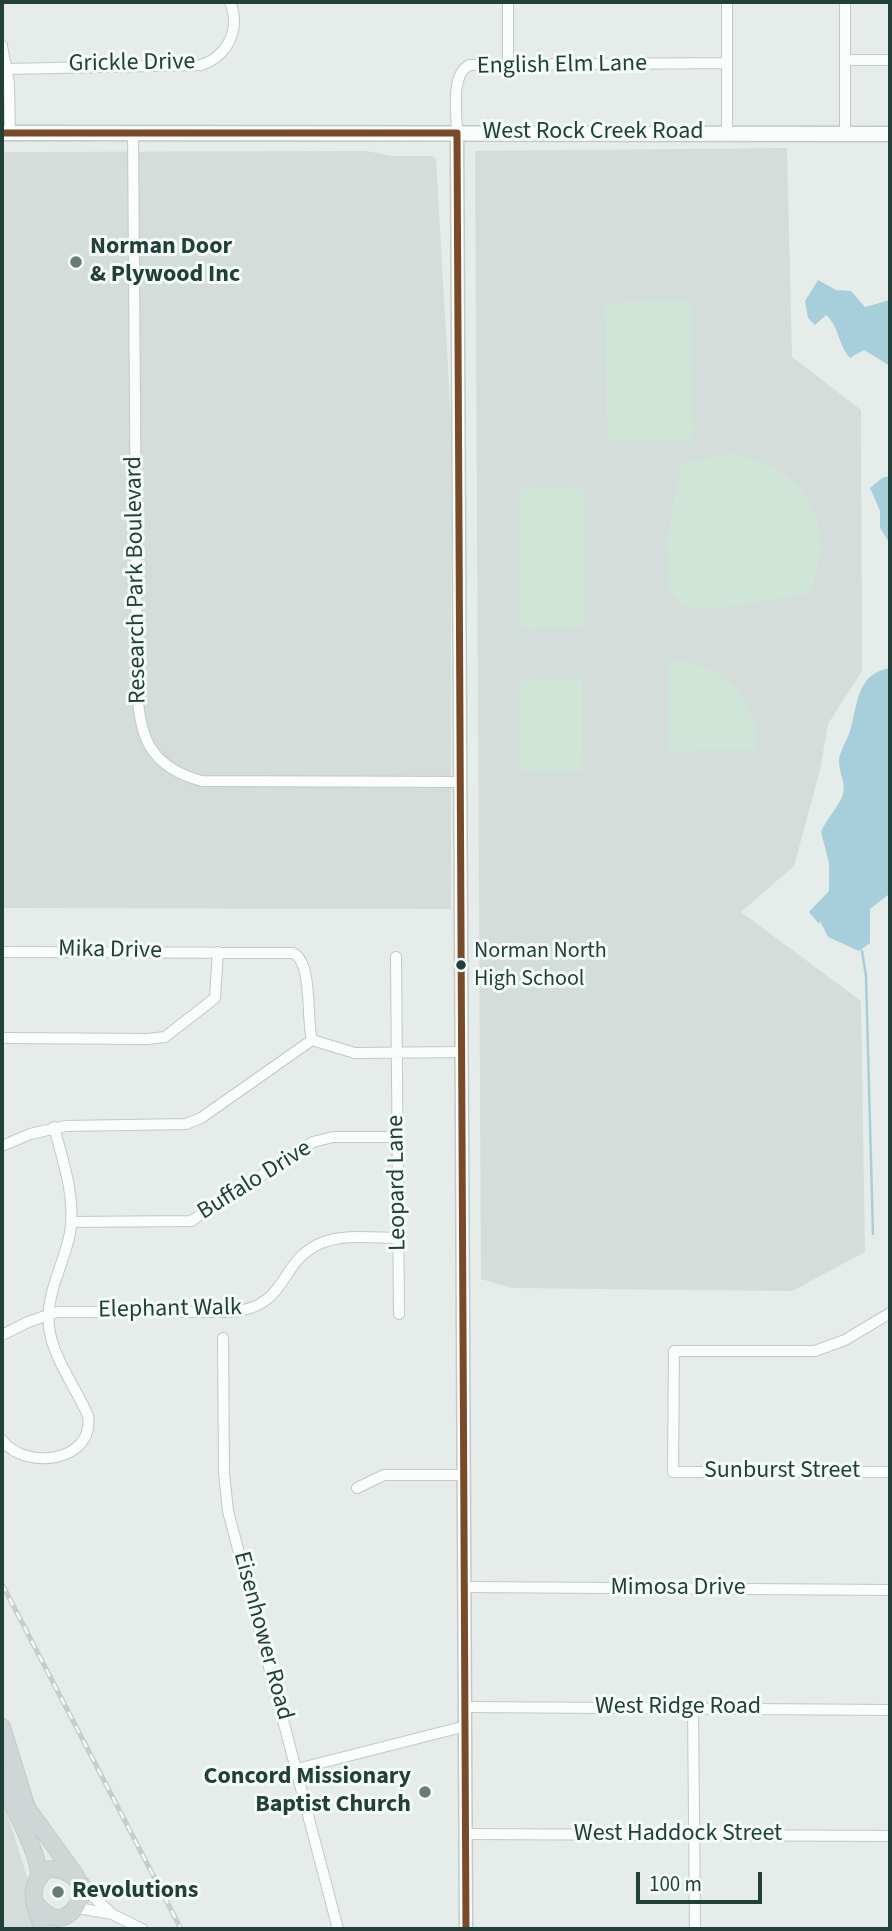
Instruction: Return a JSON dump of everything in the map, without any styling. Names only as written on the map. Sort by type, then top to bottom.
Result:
[{"type":"main road","name":"West Rock Creek Road","points":[[6,133],[890,134]]},
{"type":"main road","points":[[2,1727],[27,1808],[80,1882],[70,1929]]},
{"type":"main road","points":[[2,1776],[10,1805],[32,1844],[40,1877]]},
{"type":"main road","points":[[42,1929],[34,1888],[40,1877],[58,1869],[80,1882]]},
{"type":"main road","points":[[37,1905],[42,1911],[57,1918],[76,1909]]},
{"type":"street","name":"Grickle Drive","points":[[3,74],[201,65],[216,58],[226,47],[234,22],[230,2]]},
{"type":"street","points":[[508,2],[508,64]]},
{"type":"street","points":[[727,2],[727,134]]},
{"type":"street","points":[[845,2],[845,134]]},
{"type":"street","points":[[2,46],[3,74],[9,83],[6,133]]},
{"type":"street","points":[[845,60],[890,60]]},
{"type":"street","name":"English Elm Lane","points":[[457,133],[457,85],[463,69],[475,64],[727,64]]},
{"type":"street","name":"Research Park Boulevard","points":[[133,132],[136,683],[138,714],[144,737],[165,765],[202,781],[459,782]]},
{"type":"street","points":[[457,133],[466,1929]]},
{"type":"street","name":"Mika Drive","points":[[2,952],[287,952],[298,955],[306,969],[307,1011],[313,1040]]},
{"type":"street","points":[[2,1038],[147,1040],[165,1037],[215,998],[218,952]]},
{"type":"street","name":"Leopard Lane","points":[[396,957],[399,1314]]},
{"type":"street","points":[[2,1146],[54,1128],[186,1124],[201,1118],[313,1040],[346,1051],[461,1052]]},
{"type":"street","points":[[2,1440],[22,1455],[51,1458],[74,1450],[87,1435],[88,1416],[51,1340],[49,1313],[71,1222],[66,1170],[54,1128]]},
{"type":"street","name":"Buffalo Drive","points":[[71,1222],[191,1221],[313,1142],[333,1138],[397,1137]]},
{"type":"street","name":"Elephant Walk","points":[[2,1335],[49,1313],[250,1309],[272,1296],[302,1256],[319,1244],[341,1238],[400,1238]]},
{"type":"street","name":"Sunburst Street","points":[[890,1313],[845,1340],[816,1351],[674,1351],[673,1472],[890,1472]]},
{"type":"street","name":"Eisenhower Road","points":[[223,1338],[226,1500],[338,1929]]},
{"type":"street","points":[[357,1488],[384,1475],[463,1475]]},
{"type":"street","name":"Mimosa Drive","points":[[465,1587],[890,1590]]},
{"type":"street","name":"West Ridge Road","points":[[466,1707],[890,1710]]},
{"type":"street","points":[[693,1708],[695,1929]]},
{"type":"street","points":[[297,1769],[466,1726]]},
{"type":"street","name":"West Haddock Street","points":[[467,1834],[890,1836]]},
{"type":"street","points":[[80,1882],[112,1914],[142,1929]]},
{"type":"street","points":[[76,1909],[112,1914]]},
{"type":"shaded area","name":"Norman North High School","points":[[787,148],[792,357],[861,410],[862,671],[828,724],[820,770],[794,866],[741,912],[861,1001],[865,1252],[792,1291],[512,1288],[481,1279],[475,151]]},
{"type":"shaded area","points":[[367,151],[391,156],[433,156],[436,159],[451,420],[451,909],[2,908],[2,152]]},
{"type":"shaded area","points":[[2,1797],[28,1880],[39,1929],[2,1929]]},
{"type":"green space","points":[[691,301],[693,439],[607,441],[605,303]]},
{"type":"green space","points":[[729,454],[748,457],[781,472],[795,483],[815,512],[820,530],[821,550],[811,593],[727,607],[685,607],[668,590],[667,540],[681,463]]},
{"type":"green space","points":[[520,488],[583,488],[583,628],[521,629]]},
{"type":"green space","points":[[683,662],[714,672],[727,680],[737,691],[752,718],[757,750],[673,751],[668,747],[668,663]]},
{"type":"green space","points":[[582,679],[583,771],[521,772],[520,680]]},
{"type":"water","points":[[818,280],[836,290],[851,291],[865,307],[890,300],[890,366],[864,350],[850,358],[834,325],[826,315],[815,325],[808,318],[805,301]]},
{"type":"water","points":[[890,476],[890,544],[880,528],[880,511],[870,488],[882,478]]},
{"type":"water","points":[[890,668],[888,895],[870,909],[870,943],[859,951],[828,937],[820,921],[819,924],[809,912],[829,891],[829,863],[821,832],[843,794],[839,758],[850,731],[857,701],[865,683],[871,677]]},
{"type":"waterway","points":[[862,951],[866,976],[873,1234]]},
{"type":"railway","points":[[2,1584],[181,1929]]},
{"type":"transit line","points":[[2,133],[457,133],[466,1929]]},
{"type":"place","name":"Norman Door & Plywood Inc","points":[[76,262]]},
{"type":"place","name":"Norman North High School","points":[[461,965]]},
{"type":"place","name":"Concord Missionary Baptist Church","points":[[425,1792]]},
{"type":"place","name":"Revolutions","points":[[58,1892]]}]
